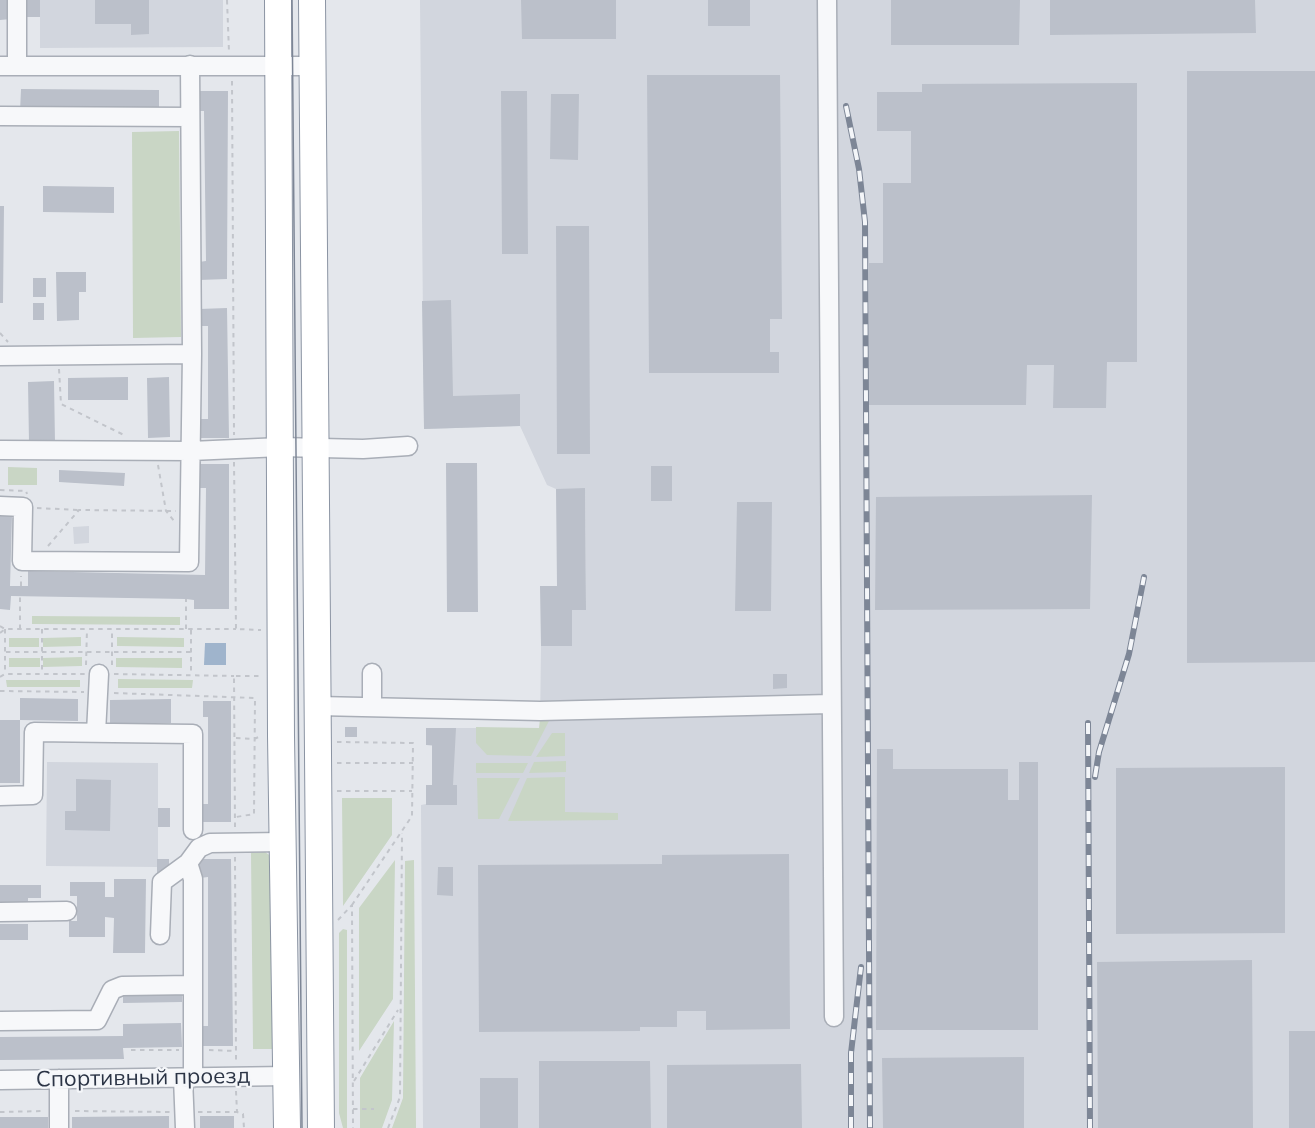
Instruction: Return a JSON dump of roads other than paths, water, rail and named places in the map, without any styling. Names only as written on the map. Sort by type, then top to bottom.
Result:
[{"type":"highway","points":[[278,0],[287,1128]]},
{"type":"highway","points":[[312,0],[321,1128]]},
{"type":"street","points":[[17,0],[9,66],[312,66]]},
{"type":"street","points":[[827,0],[831,443],[830,704],[834,1017]]},
{"type":"street","points":[[0,506],[23,507],[22,561],[189,562],[192,354],[190,65]]},
{"type":"street","points":[[0,116],[190,117]]},
{"type":"street","points":[[0,356],[192,354]]},
{"type":"street","points":[[0,450],[191,451],[281,447],[363,450],[408,446]]},
{"type":"street","points":[[372,673],[372,707]]},
{"type":"street","points":[[96,733],[100,693],[99,674]]},
{"type":"street","points":[[318,706],[540,711],[830,704]]},
{"type":"street","points":[[0,796],[33,795],[34,732],[193,734],[193,830]]},
{"type":"street","points":[[160,935],[162,882],[188,863],[200,848],[210,843],[283,842]]},
{"type":"street","points":[[184,1120],[193,985],[193,879],[188,863]]},
{"type":"street","points":[[0,912],[67,911]]},
{"type":"street","points":[[0,1021],[97,1020],[112,990],[122,986],[193,985]]},
{"type":"street","name":"Спортивный проезд","points":[[0,1080],[287,1076]]},
{"type":"street","points":[[59,1079],[59,1120]]},
{"type":"water","points":[[205,643],[226,643],[226,665],[204,665]]},
{"type":"tram line","points":[[292,0],[302,1128]]},
{"type":"railway","points":[[846,106],[859,169],[865,222],[870,1128]]},
{"type":"railway","points":[[1095,777],[1099,752],[1129,654],[1144,577]]},
{"type":"railway","points":[[1088,723],[1090,1128]]},
{"type":"railway","points":[[851,1128],[851,1053],[861,967]]}]
